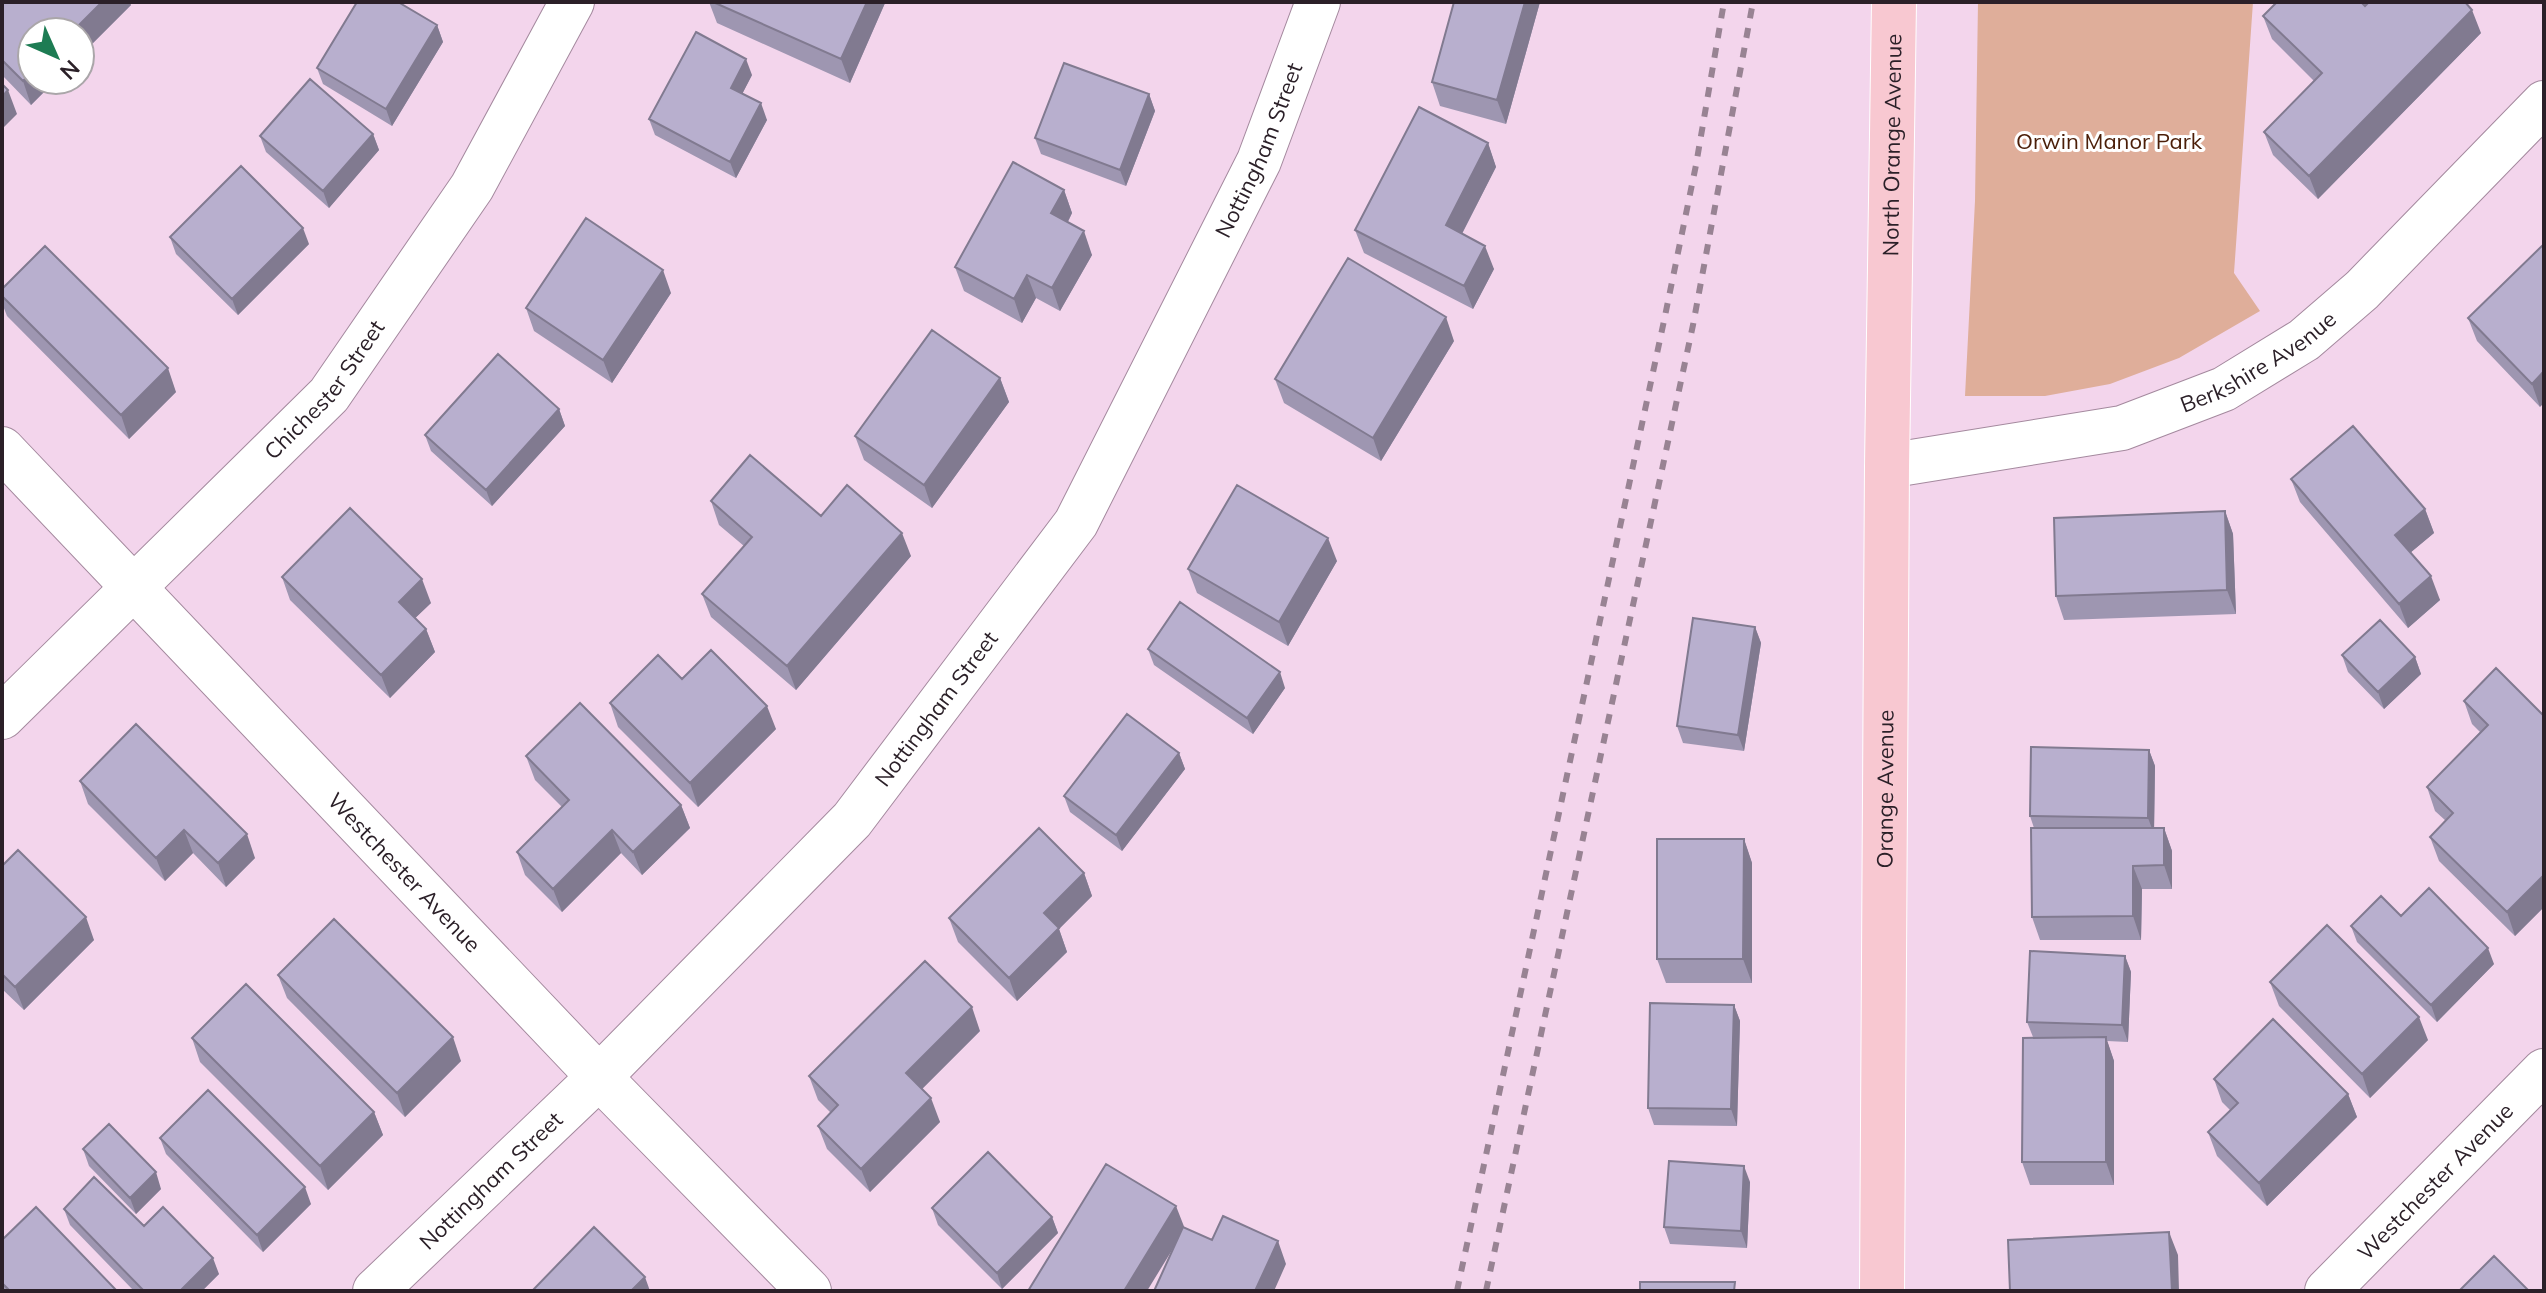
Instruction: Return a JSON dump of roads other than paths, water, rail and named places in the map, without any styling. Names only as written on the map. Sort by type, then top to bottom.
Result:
[{"type":"main road","name":"North Orange Avenue","points":[[1889,289],[1894,2]]},
{"type":"main road","name":"Orange Avenue","points":[[1882,1291],[1889,289]]},
{"type":"street","name":"Chichester Street","points":[[2,717],[329,395],[472,187],[572,2]]},
{"type":"street","name":"Nottingham Street","points":[[375,1291],[599,1077],[852,820],[1076,523],[1259,161],[1318,2]]},
{"type":"street","name":"Berkshire Avenue","points":[[1887,466],[2122,428],[2224,389],[2304,340],[2362,290],[2544,103]]},
{"type":"street","name":"Westchester Avenue","points":[[2,449],[599,1077],[809,1291]]},
{"type":"street","name":"Westchester Avenue","points":[[2327,1291],[2544,1071]]},
{"type":"railway","points":[[1457,1291],[1665,316],[1696,165],[1724,2]]},
{"type":"railway","points":[[1486,1291],[1693,325],[1753,2]]},
{"type":"park label","name":"Orwin Manor Park","points":[[2109,141]]}]
